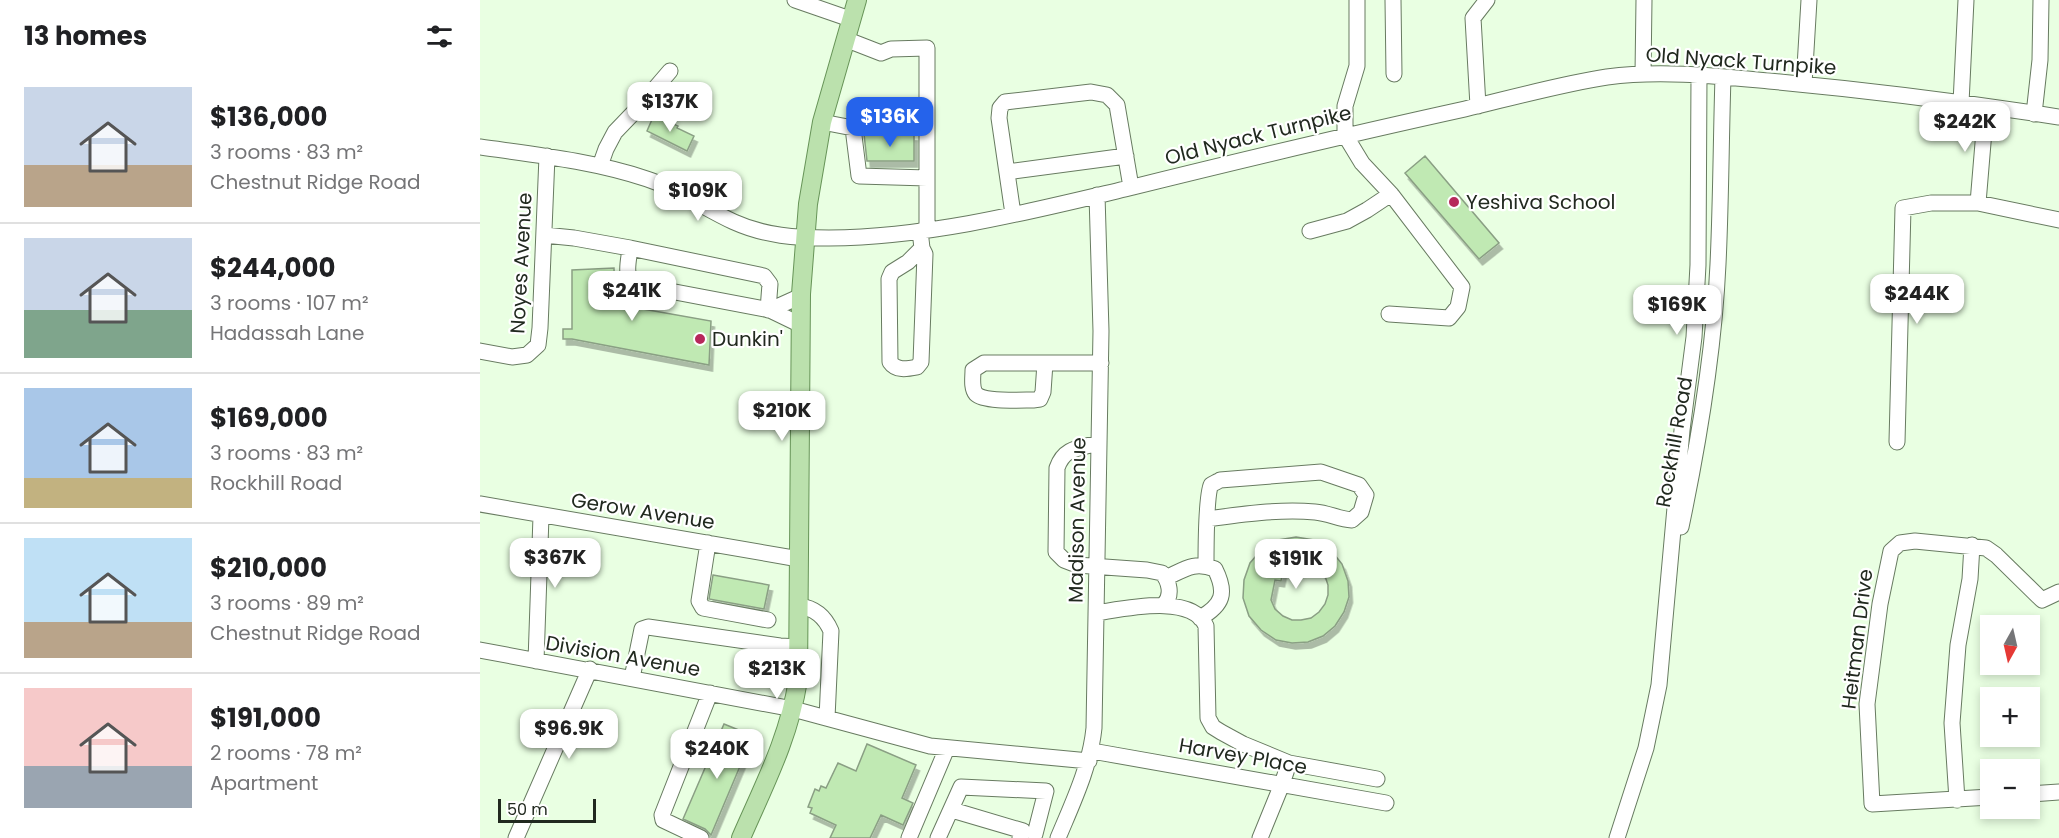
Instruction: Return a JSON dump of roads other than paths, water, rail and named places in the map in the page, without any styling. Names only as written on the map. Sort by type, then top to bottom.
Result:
[{"type":"main road","points":[[741,838],[785,737],[798,680],[801,296],[805,238],[822,122],[857,0]]},
{"type":"street","points":[[795,0],[850,19]]},
{"type":"street","points":[[1357,0],[1357,66],[1345,106],[1345,135],[1362,163],[1391,194],[1462,287],[1458,307],[1449,318],[1389,314]]},
{"type":"street","points":[[1393,0],[1394,74]]},
{"type":"street","points":[[1478,106],[1473,18],[1487,0]]},
{"type":"street","points":[[1643,74],[1644,0]]},
{"type":"street","points":[[1804,84],[1809,0]]},
{"type":"street","points":[[1961,103],[1966,0]]},
{"type":"street","points":[[2034,114],[2040,60],[2041,0]]},
{"type":"street","points":[[845,39],[881,53],[891,49],[927,48],[927,178],[922,248],[925,254],[921,362],[917,367],[903,369],[893,366],[890,362],[889,279],[892,272],[908,262],[922,248]]},
{"type":"street","points":[[600,166],[615,132],[670,71]]},
{"type":"street","name":"Old Nyack Turnpike","points":[[480,147],[547,156],[622,171],[654,181],[744,226],[777,236],[834,238],[960,226],[1345,135],[1606,77],[1643,74],[1699,75],[1804,84],[2059,117]]},
{"type":"street","name":"Rockhill Road","points":[[1617,838],[1646,748],[1659,685],[1665,597],[1694,337],[1698,265],[1699,75]]},
{"type":"street","name":"Rockhill Road","points":[[1665,597],[1700,432],[1712,338],[1718,266],[1723,77]]},
{"type":"street","points":[[1013,214],[999,118],[1000,108],[1005,102],[1091,92],[1107,94],[1117,105],[1131,187]]},
{"type":"street","points":[[1978,203],[1986,107]]},
{"type":"street","points":[[822,122],[853,128]]},
{"type":"street","points":[[927,126],[853,124],[859,176],[927,178]]},
{"type":"street","name":"Noyes Avenue","points":[[480,351],[512,357],[527,355],[538,345],[547,156]]},
{"type":"street","points":[[1007,172],[1126,156]]},
{"type":"street","points":[[1310,231],[1347,221],[1391,194]]},
{"type":"street","name":"Madison Avenue","points":[[1056,838],[1090,756],[1094,728],[1101,363],[1097,195]]},
{"type":"street","points":[[1897,442],[1903,207],[1931,203],[1978,203],[2059,220]]},
{"type":"street","points":[[544,236],[574,238],[630,248],[764,276],[770,284],[769,310]]},
{"type":"street","points":[[630,248],[627,273],[633,284],[769,310],[801,325]]},
{"type":"street","points":[[908,262],[924,270]]},
{"type":"street","points":[[769,310],[801,296]]},
{"type":"street","points":[[1045,363],[1043,392],[1040,399],[984,398],[976,394],[973,389],[973,370],[984,363],[1045,363],[1101,363]]},
{"type":"street","points":[[1099,443],[1070,450],[1060,457],[1057,468],[1056,552],[1064,560],[1077,565],[1147,570],[1164,575],[1185,567],[1206,566],[1215,569],[1223,586],[1220,600],[1213,610],[1200,618]]},
{"type":"street","points":[[1206,566],[1207,519],[1208,490],[1211,484],[1220,480],[1322,472],[1359,485],[1366,495],[1361,512],[1352,520],[1317,512],[1297,511],[1263,512],[1207,519]]},
{"type":"street","name":"Gerow Avenue","points":[[480,504],[799,559]]},
{"type":"street","points":[[536,661],[541,516]]},
{"type":"street","name":"Heitman Drive","points":[[1980,798],[1872,804],[1867,705],[1880,604],[1891,551],[1900,543],[1915,541],[1986,548],[2042,600],[2059,592]]},
{"type":"street","points":[[708,543],[699,601],[704,608],[768,620]]},
{"type":"street","points":[[1957,800],[1952,723],[1958,645],[1970,579],[1972,545]]},
{"type":"street","points":[[1164,575],[1169,584],[1168,601],[1164,604]]},
{"type":"street","points":[[1096,613],[1164,604],[1182,609],[1200,618],[1206,626],[1208,718],[1213,727],[1243,744],[1289,763],[1377,779]]},
{"type":"street","points":[[800,606],[817,612],[827,622],[831,632],[827,718]]},
{"type":"street","points":[[633,678],[642,629],[648,627],[800,647]]},
{"type":"street","name":"Division Avenue","points":[[480,650],[793,709],[909,741],[947,748]]},
{"type":"street","points":[[516,838],[590,669]]},
{"type":"street","points":[[701,838],[663,820],[662,815],[710,693]]},
{"type":"street","points":[[909,838],[947,748]]},
{"type":"street","name":"Harvey Place","points":[[947,748],[1090,756],[1282,784],[1386,803]]},
{"type":"street","points":[[1260,838],[1289,763]]},
{"type":"street","points":[[938,838],[961,787],[1046,791],[1026,834]]},
{"type":"street","points":[[2040,793],[2059,792]]},
{"type":"street","points":[[952,810],[1026,834],[1056,838]]},
{"type":"place","name":"Yeshiva School","points":[[1454,202]]},
{"type":"place","name":"Dunkin'","points":[[700,339]]}]
